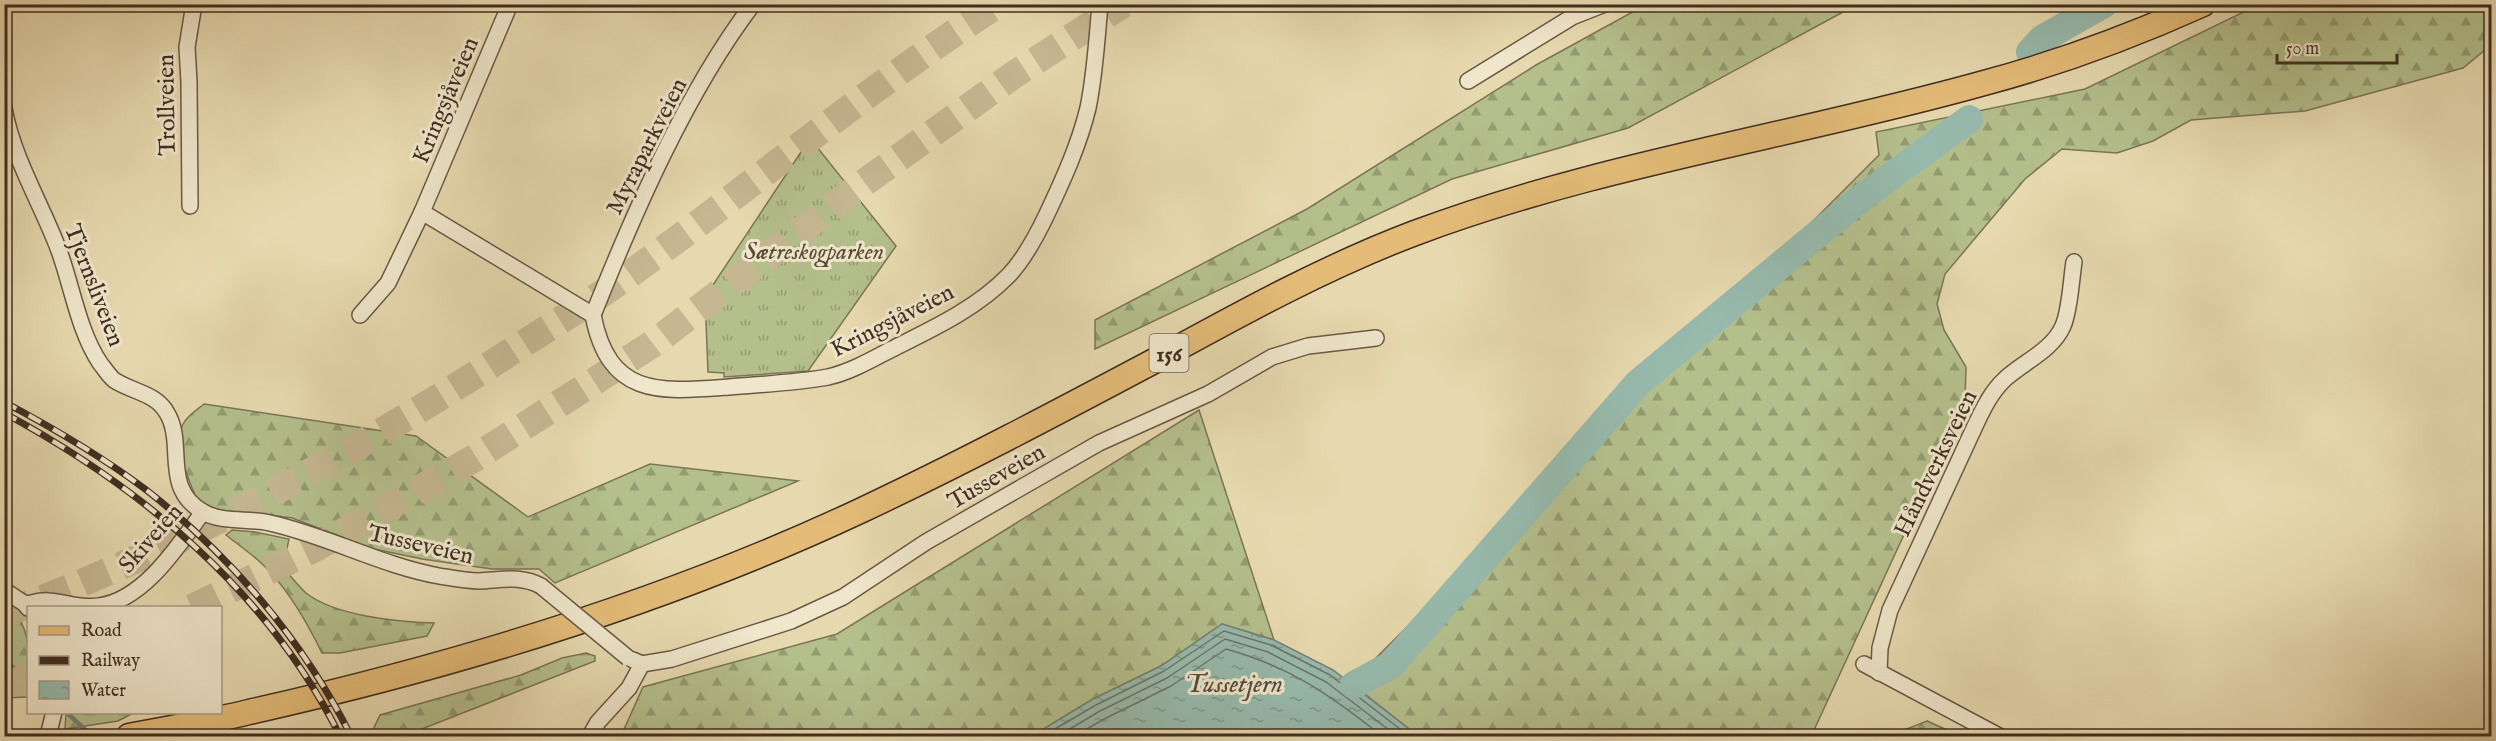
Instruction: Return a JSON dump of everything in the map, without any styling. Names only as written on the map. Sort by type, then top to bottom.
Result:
[{"type":"main road","name":"156","points":[[138,735],[284,704],[432,665],[560,627],[699,580],[803,537],[911,487],[1336,267],[1413,234],[1494,205],[1599,176],[1986,83],[2097,48],[2203,4]]},
{"type":"street","name":"Trollveien","points":[[190,206],[189,82],[186,47],[194,4]]},
{"type":"street","name":"Kringsjåveien","points":[[360,315],[388,283],[422,212],[510,4]]},
{"type":"street","name":"Myraparkveien","points":[[593,315],[643,199],[688,110],[724,45],[753,4]]},
{"type":"street","name":"Kringsjåveien","points":[[593,315],[597,337],[607,357],[619,371],[634,382],[660,390],[784,382],[830,376],[856,367],[946,322],[987,294],[1010,274],[1037,233],[1062,182],[1088,108],[1100,4]]},
{"type":"street","points":[[1468,81],[1572,17],[1605,4]]},
{"type":"street","name":"Tjernsliveien","points":[[4,108],[8,129],[18,158],[58,248],[87,339],[99,362],[114,380],[143,392],[158,402],[167,413],[173,429],[176,476],[184,492],[203,512]]},
{"type":"street","points":[[422,212],[593,315]]},
{"type":"street","name":"Håndverksveien","points":[[1879,673],[1880,648],[1890,610],[1982,411],[2005,378],[2051,344],[2063,326],[2074,262]]},
{"type":"street","name":"Tusseveien","points":[[203,512],[217,517],[268,523],[309,534],[371,558],[438,576],[476,581],[518,578],[530,581],[541,586],[635,661],[672,659],[780,624],[843,597],[926,542],[1099,443],[1208,393],[1272,357],[1308,346],[1376,338]]},
{"type":"street","name":"Skiveien","points":[[4,590],[27,606],[47,600],[79,606],[100,606],[125,598],[144,584],[160,567],[203,512]]},
{"type":"street","points":[[590,736],[598,722],[629,688],[635,661]]},
{"type":"street","points":[[1864,664],[1999,736]]},
{"type":"street","points":[[48,736],[54,714]]},
{"type":"green space","points":[[1647,4],[1856,5],[1628,128],[1452,179],[1095,349],[1095,320],[1307,209],[1536,65]]},
{"type":"green space","points":[[2258,5],[2491,5],[2491,45],[2463,68],[2305,111],[2191,120],[2153,141],[2117,153],[2062,149],[2025,179],[1945,274],[1937,304],[1944,330],[1966,367],[1965,402],[1813,736],[1418,736],[1351,683],[1879,155],[1876,132],[2085,89]]},
{"type":"green space","name":"Sætreskogparken","points":[[807,143],[817,147],[896,246],[808,371],[724,377],[724,373],[708,372],[705,297]]},
{"type":"green space","points":[[204,404],[416,436],[528,517],[650,464],[798,481],[555,583],[539,569],[492,569],[422,559],[374,549],[292,518],[221,511],[198,501],[183,463],[180,432],[187,418]]},
{"type":"green space","points":[[1199,410],[1274,640],[1222,624],[1161,666],[1093,699],[1032,736],[621,736],[643,687],[837,634]]},
{"type":"green space","points":[[232,530],[289,539],[283,568],[306,593],[318,601],[367,616],[434,623],[427,636],[340,653],[322,653],[287,592],[269,570],[226,535]]},
{"type":"green space","points":[[5,603],[15,612],[26,634],[27,697],[5,698]]},
{"type":"green space","points":[[586,653],[595,656],[595,661],[404,736],[373,736],[371,734],[380,715],[521,675],[562,658]]},
{"type":"green space","points":[[66,714],[131,714],[118,721],[65,729]]},
{"type":"green space","points":[[1927,721],[1947,730],[1953,736],[1889,736]]},
{"type":"water","name":"Tussetjern","points":[[1222,624],[1274,640],[1333,670],[1418,736],[1032,736],[1093,699],[1161,666]]},
{"type":"waterway","points":[[2030,52],[2042,39],[2104,4]]},
{"type":"waterway","points":[[1354,685],[1391,665],[1638,383],[1860,199],[1969,119]]},
{"type":"waterway","points":[[4,661],[27,677]]},
{"type":"waterway","points":[[68,714],[92,736]]},
{"type":"tunnel","points":[[4,614],[72,587],[203,528],[330,461],[454,388],[623,279],[855,104],[949,36],[998,4]]},
{"type":"tunnel","points":[[196,606],[315,548],[473,459],[651,345],[850,193],[1012,76],[1123,4]]},
{"type":"tunnel","points":[[4,686],[27,677]]},
{"type":"railway","points":[[4,402],[111,465],[145,489],[206,542],[262,601],[287,633],[311,666],[351,736]]},
{"type":"railway","points":[[4,413],[105,475],[153,510],[198,549],[239,591],[277,636],[311,684],[340,736]]}]
